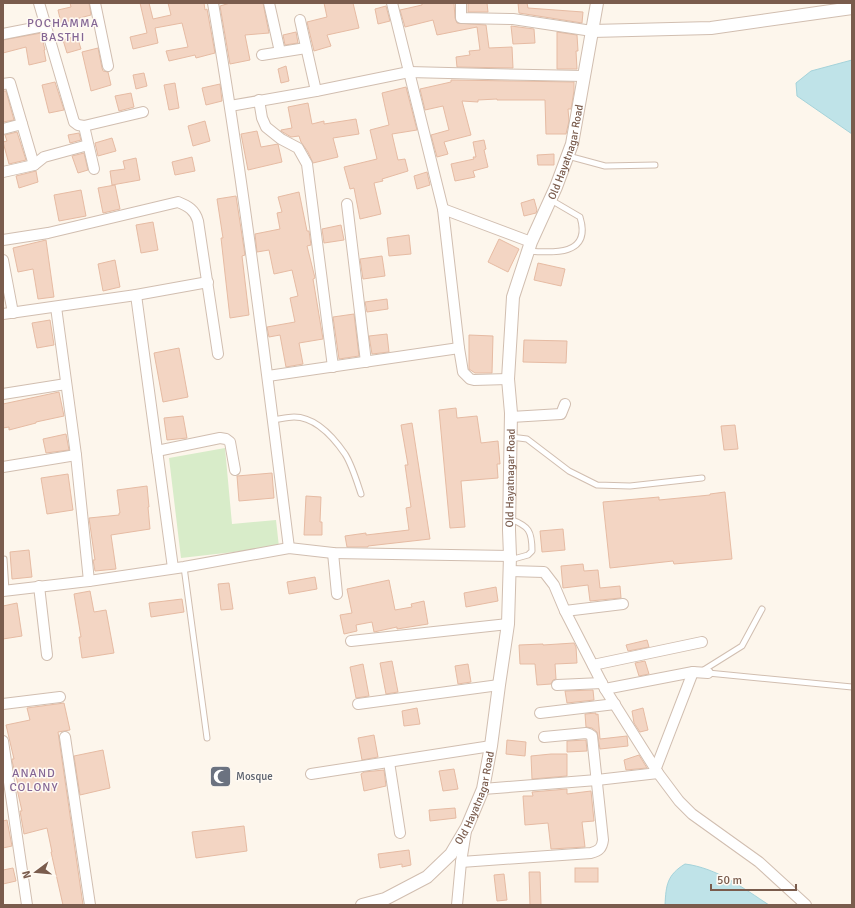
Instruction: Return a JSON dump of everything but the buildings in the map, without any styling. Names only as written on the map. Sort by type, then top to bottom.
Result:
[{"type":"street","points":[[39,3],[44,26],[71,117],[74,122],[78,125],[84,126],[143,112]]},
{"type":"street","points":[[95,3],[108,66]]},
{"type":"street","points":[[213,3],[230,106],[268,376],[289,548]]},
{"type":"street","points":[[269,3],[280,52]]},
{"type":"street","points":[[392,3],[442,209],[463,372],[470,379],[474,380],[508,379]]},
{"type":"street","points":[[461,3],[461,18],[513,19],[592,31],[712,28],[852,8]]},
{"type":"street","name":"Old Hayatnagar Road","points":[[362,905],[385,899],[427,877],[451,854],[467,827],[483,789],[491,746],[498,685],[508,624],[511,417],[508,379],[513,297],[529,246],[550,200],[572,144],[597,3]]},
{"type":"street","points":[[300,20],[316,91]]},
{"type":"street","points":[[3,34],[44,26]]},
{"type":"street","points":[[262,55],[306,48]]},
{"type":"street","points":[[230,106],[316,91],[409,72],[584,76]]},
{"type":"street","points":[[3,84],[10,83],[34,166]]},
{"type":"street","points":[[259,100],[262,118],[266,127],[298,148],[307,164],[333,367]]},
{"type":"street","points":[[3,129],[22,124]]},
{"type":"street","points":[[84,126],[94,169]]},
{"type":"street","points":[[3,172],[34,166],[44,157],[88,145]]},
{"type":"street","points":[[3,240],[48,233],[178,202],[189,206],[196,214],[208,282],[218,354]]},
{"type":"street","points":[[347,204],[366,362]]},
{"type":"street","points":[[442,209],[529,246]]},
{"type":"street","points":[[3,260],[8,314],[136,295],[208,282]]},
{"type":"street","points":[[136,295],[173,568]]},
{"type":"street","points":[[56,307],[76,456],[89,580]]},
{"type":"street","points":[[268,376],[459,348]]},
{"type":"street","points":[[3,394],[66,384]]},
{"type":"street","points":[[511,417],[561,414],[566,404]]},
{"type":"street","points":[[157,451],[220,438],[226,439],[230,442],[235,470]]},
{"type":"street","points":[[3,467],[76,456]]},
{"type":"street","points":[[5,591],[184,567],[289,548],[334,553],[510,562],[544,572],[554,585],[564,611],[604,686],[657,770],[679,800],[692,814],[759,862],[806,905]]},
{"type":"street","points":[[334,553],[337,594]]},
{"type":"street","points":[[40,586],[47,655]]},
{"type":"street","points":[[564,611],[623,604]]},
{"type":"street","points":[[351,642],[508,624]]},
{"type":"street","points":[[593,666],[702,642]]},
{"type":"street","points":[[557,685],[604,686],[700,673]]},
{"type":"street","points":[[657,770],[700,673]]},
{"type":"street","points":[[358,704],[498,685]]},
{"type":"street","points":[[3,704],[60,697]]},
{"type":"street","points":[[540,713],[615,704]]},
{"type":"street","points":[[461,862],[591,853],[597,852],[602,846],[603,840],[593,739],[589,734],[544,737]]},
{"type":"street","points":[[65,737],[90,905]]},
{"type":"street","points":[[3,742],[27,905]]},
{"type":"street","points":[[311,774],[491,746]]},
{"type":"street","points":[[389,762],[400,833]]},
{"type":"street","points":[[483,789],[597,780],[657,770]]},
{"type":"street","points":[[457,905],[461,862],[467,827]]},
{"type":"lane","points":[[568,156],[605,166],[655,165]]},
{"type":"lane","points":[[529,246],[544,252],[567,250],[576,246],[580,241],[582,224],[580,217],[550,200]]},
{"type":"lane","points":[[273,420],[295,417],[306,419],[313,422],[326,432],[346,455],[361,494]]},
{"type":"lane","points":[[510,437],[527,439],[569,471],[597,485],[630,486],[702,478]]},
{"type":"lane","points":[[509,519],[528,528],[532,542],[532,551],[528,555],[510,562]]},
{"type":"lane","points":[[4,559],[5,591]]},
{"type":"lane","points":[[184,567],[207,738]]},
{"type":"lane","points":[[700,673],[742,646],[762,609]]},
{"type":"lane","points":[[700,673],[852,686]]},
{"type":"green space","points":[[225,448],[232,524],[276,520],[279,547],[181,558],[169,458]]},
{"type":"water","points":[[852,60],[852,134],[797,96],[796,83],[811,71]]},
{"type":"water","points":[[685,864],[697,866],[719,874],[769,905],[665,905],[669,881],[674,872]]},
{"type":"place","name":"Mosque","points":[[220,776]]},
{"type":"district","name":"POCHAMMA BASTHI","points":[[63,30]]},
{"type":"district","name":"ANAND COLONY","points":[[34,780]]}]
